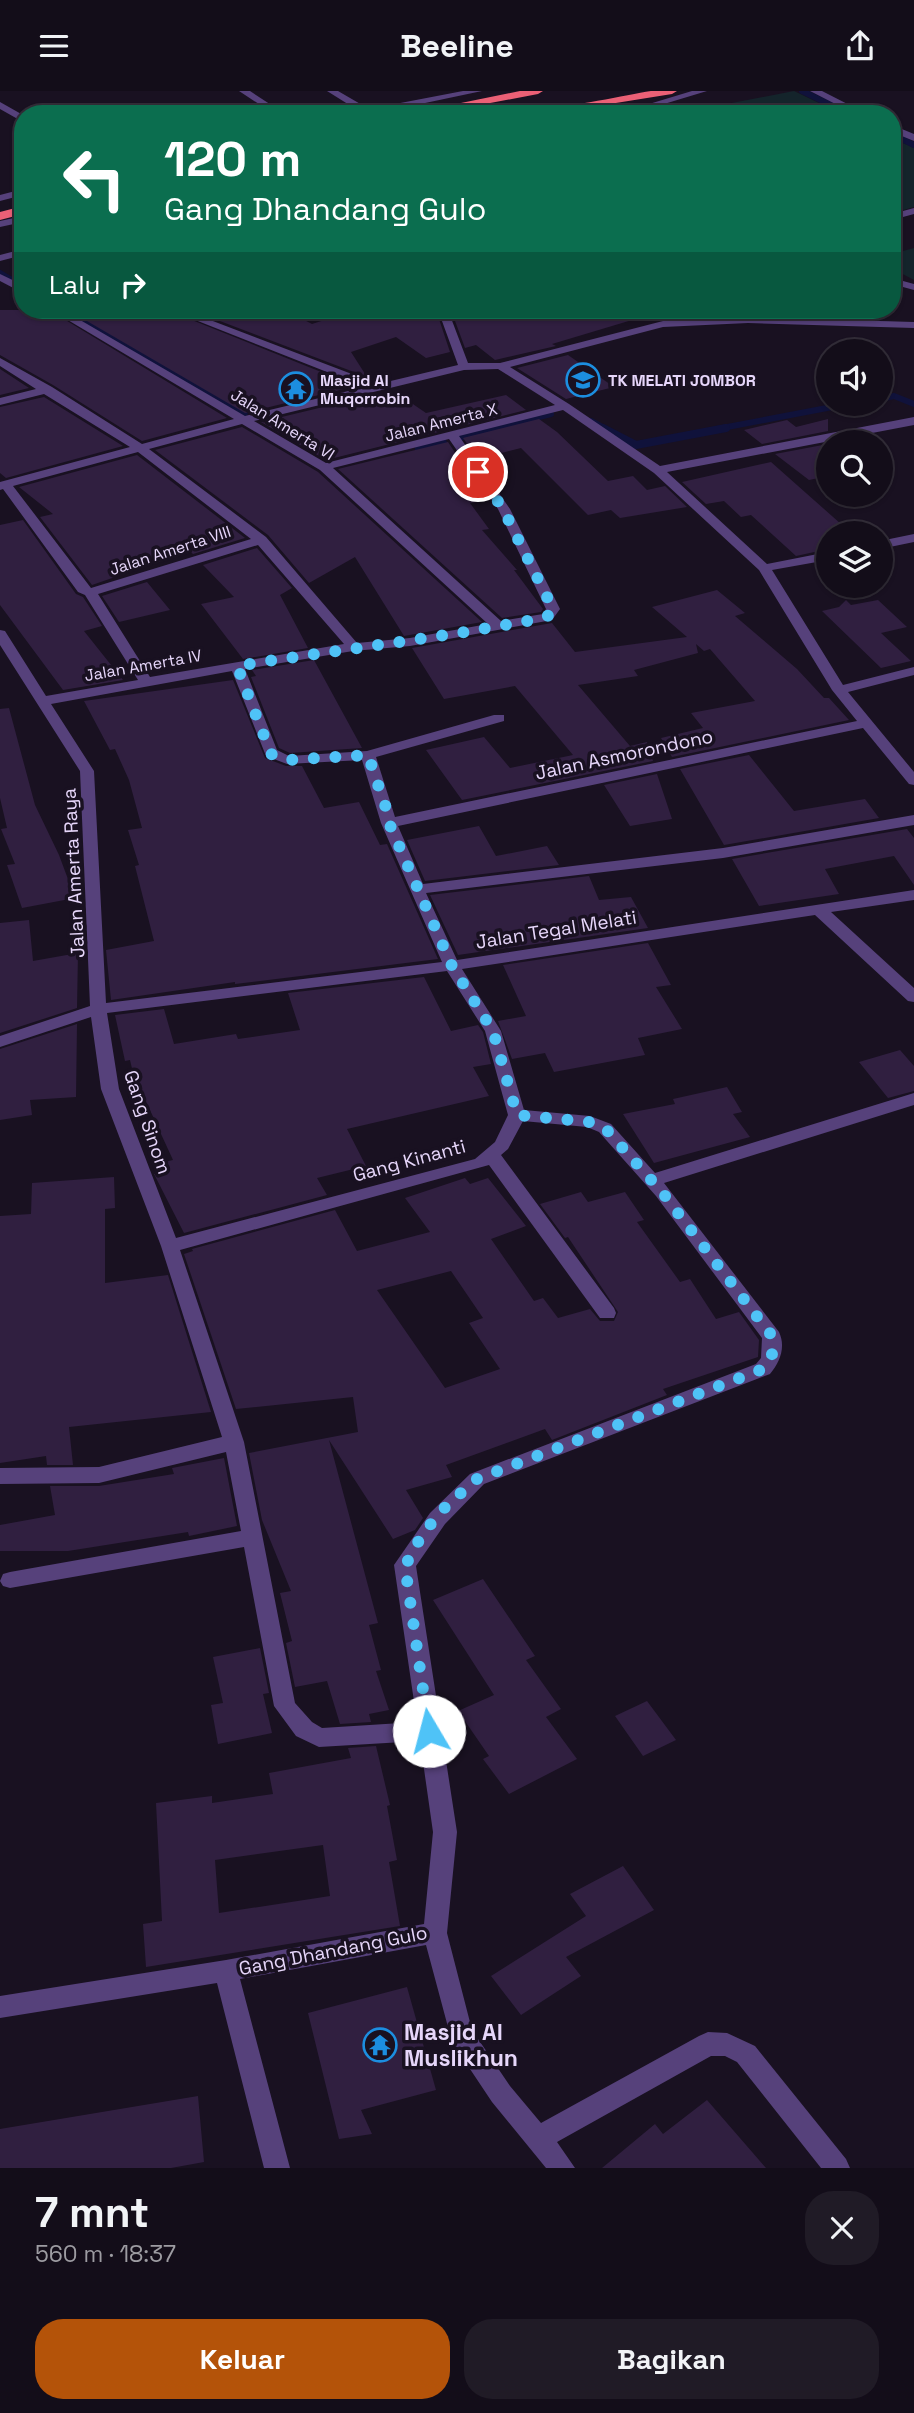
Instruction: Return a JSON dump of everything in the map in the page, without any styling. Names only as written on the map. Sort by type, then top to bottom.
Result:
[{"type":"highway","points":[[461,105],[538,91]]},
{"type":"highway","points":[[522,105],[607,91]]},
{"type":"highway","points":[[582,105],[672,91]]},
{"type":"street","points":[[244,91],[267,105]]},
{"type":"street","points":[[332,91],[351,105]]},
{"type":"street","points":[[404,105],[477,91]]},
{"type":"street","points":[[652,105],[702,91]]},
{"type":"street","points":[[815,91],[844,105]]},
{"type":"street","name":"Jalan Amerta VI","points":[[71,319],[324,467],[499,627]]},
{"type":"street","points":[[198,319],[375,387]]},
{"type":"street","points":[[446,319],[464,367]]},
{"type":"street","points":[[146,683],[90,592],[83,589],[3,486],[375,387],[464,367],[500,366],[663,324],[748,320],[914,325]]},
{"type":"street","points":[[0,361],[140,448],[261,540],[353,647]]},
{"type":"street","points":[[500,366],[565,406],[658,470],[764,568],[839,689],[866,723],[907,762],[914,781]]},
{"type":"street","points":[[0,402],[48,389]]},
{"type":"street","name":"Jalan Amerta X","points":[[324,467],[565,406]]},
{"type":"street","points":[[658,470],[914,421]]},
{"type":"street","name":"Jalan Amerta IV","points":[[42,701],[237,666],[353,647],[410,642],[547,617],[553,609],[503,509],[452,435]]},
{"type":"street","points":[[893,542],[914,538]]},
{"type":"street","name":"Jalan Amerta VIII","points":[[90,592],[261,540]]},
{"type":"street","points":[[764,568],[816,558]]},
{"type":"street","name":"Jalan Amerta Raya","points":[[0,633],[87,771],[98,1009]]},
{"type":"street","points":[[237,666],[271,754],[287,760],[368,755],[499,718]]},
{"type":"street","points":[[839,689],[914,671]]},
{"type":"street","name":"Jalan Asmorondono","points":[[389,823],[866,723]]},
{"type":"street","points":[[368,755],[389,823],[417,889],[452,966],[493,1031],[517,1115]]},
{"type":"street","points":[[417,889],[723,853],[914,820]]},
{"type":"street","name":"Jalan Tegal Melati","points":[[0,1042],[98,1009],[452,966],[914,895]]},
{"type":"street","points":[[819,910],[914,997]]},
{"type":"street","name":"Gang Sinom","points":[[98,1009],[110,1089],[170,1245],[234,1442],[285,1706],[304,1729],[319,1738],[429,1731]]},
{"type":"street","points":[[652,1180],[914,1099]]},
{"type":"street","name":"Gang Kinanti","points":[[170,1245],[481,1163],[502,1145],[517,1115]]},
{"type":"street","name":"Gang Dhandang Gulo","points":[[0,2007],[226,1971],[435,1933],[445,1832],[405,1566],[423,1533],[447,1505],[477,1479],[763,1369],[771,1360],[772,1336],[713,1255],[652,1180],[605,1128],[590,1122],[517,1115]]},
{"type":"street","points":[[492,1156],[607,1313]]},
{"type":"street","points":[[0,1476],[99,1475],[234,1442]]},
{"type":"street","points":[[10,1580],[253,1537]]},
{"type":"street","points":[[435,1933],[461,2034],[501,2094],[562,2168]]},
{"type":"street","points":[[226,1971],[277,2168]]},
{"type":"street","points":[[537,2139],[708,2044],[727,2045],[746,2054],[837,2168]]},
{"type":"shaded area","points":[[794,91],[823,105],[722,105]]},
{"type":"shaded area","points":[[901,142],[914,148],[914,207],[901,211]]},
{"type":"shaded area","points":[[914,248],[914,280],[901,273],[901,252]]},
{"type":"building","points":[[0,310],[14,310],[14,319],[64,319],[227,418],[142,441],[0,355]]},
{"type":"building","points":[[83,319],[189,319],[356,386],[245,413]]},
{"type":"building","points":[[215,319],[302,319],[312,324],[327,319],[439,319],[450,352],[426,358],[396,337],[351,352],[367,377]]},
{"type":"building","points":[[454,319],[635,319],[552,344],[556,346],[495,360],[476,345],[465,348]]},
{"type":"building","points":[[568,355],[614,387],[566,399],[517,368]]},
{"type":"building","points":[[0,369],[29,388],[0,395]]},
{"type":"building","points":[[377,394],[383,403],[404,398],[426,413],[506,395],[526,410],[326,460],[261,422]]},
{"type":"building","points":[[44,397],[123,446],[6,478],[0,473],[0,407]]},
{"type":"building","points":[[539,419],[557,432],[608,481],[633,476],[647,490],[665,486],[687,507],[620,518],[611,510],[588,515],[521,448],[478,459],[463,438]]},
{"type":"building","points":[[828,419],[828,430],[816,430],[816,433],[762,444],[744,430],[787,420],[796,427]]},
{"type":"building","points":[[242,427],[318,472],[482,622],[404,636],[355,557],[309,583],[268,535],[155,450]]},
{"type":"building","points":[[448,442],[462,463],[448,468],[476,502],[470,503],[489,529],[482,530],[517,570],[514,570],[543,609],[541,612],[502,618],[338,469]]},
{"type":"building","points":[[816,446],[816,479],[809,480],[775,454]]},
{"type":"building","points":[[137,455],[245,538],[193,554],[190,551],[92,585],[40,517],[53,514],[19,487]]},
{"type":"building","points":[[771,462],[816,502],[816,507],[822,507],[838,521],[816,521],[816,552],[796,556],[751,515],[741,517],[724,501],[706,504],[682,482]]},
{"type":"building","points":[[23,520],[102,626],[84,631],[123,680],[63,690],[0,605],[0,525]]},
{"type":"building","points":[[257,548],[292,588],[280,595],[308,648],[243,659],[201,604],[234,597],[203,565]]},
{"type":"building","points":[[147,582],[170,610],[119,622],[102,596]]},
{"type":"building","points":[[717,590],[745,613],[735,616],[797,669],[824,698],[829,698],[849,720],[672,757],[661,738],[703,728],[691,713],[755,701],[710,649],[704,651],[696,644],[698,653],[634,670],[638,676],[578,685],[630,746],[647,742],[653,761],[462,800],[426,750],[484,737],[510,768],[573,755],[515,686],[444,699],[412,648],[552,623],[575,652],[687,637],[652,607]]},
{"type":"building","points":[[846,600],[851,605],[878,600],[907,627],[881,633],[911,661],[881,668],[822,611],[839,607]]},
{"type":"building","points":[[314,660],[362,748],[290,753],[279,748],[251,677],[256,676],[252,670]]},
{"type":"building","points":[[233,680],[265,758],[286,766],[302,766],[324,808],[359,802],[380,845],[387,844],[438,959],[235,982],[111,1000],[106,950],[154,941],[135,866],[139,865],[128,830],[142,828],[129,780],[115,749],[110,750],[84,701]]},
{"type":"building","points":[[9,708],[35,805],[59,855],[75,898],[22,908],[7,865],[15,864],[1,829],[7,828],[0,798],[0,709]]},
{"type":"building","points":[[749,755],[794,811],[865,799],[879,818],[724,845],[680,769]]},
{"type":"building","points":[[657,774],[672,819],[630,826],[604,785]]},
{"type":"building","points":[[479,826],[496,856],[547,846],[559,865],[425,881],[407,840]]},
{"type":"building","points":[[907,829],[914,838],[914,885],[894,856],[825,869],[839,894],[759,906],[732,859]]},
{"type":"building","points":[[589,876],[599,900],[631,897],[648,928],[458,955],[430,895]]},
{"type":"building","points":[[29,920],[33,961],[78,953],[77,1008],[0,1033],[0,923]]},
{"type":"building","points":[[648,943],[671,985],[656,987],[682,1029],[638,1038],[645,1055],[554,1072],[545,1053],[512,1059],[498,1021],[526,1016],[503,965]]},
{"type":"building","points":[[424,977],[451,1031],[478,1025],[483,1032],[491,1064],[473,1067],[489,1096],[347,1129],[366,1166],[317,1178],[327,1195],[184,1233],[154,1174],[159,1173],[156,1164],[173,1160],[144,1097],[139,1098],[130,1060],[125,1061],[115,1015],[164,1009],[174,1044],[236,1034],[238,1039],[300,1030],[288,993]]},
{"type":"building","points":[[77,1024],[76,1097],[30,1100],[32,1115],[0,1120],[0,1049]]},
{"type":"building","points":[[900,1050],[914,1066],[914,1091],[888,1098],[859,1062]]},
{"type":"building","points":[[727,1087],[742,1112],[733,1114],[750,1137],[654,1163],[623,1114],[675,1104],[673,1099]]},
{"type":"building","points":[[114,1177],[115,1208],[105,1209],[105,1283],[168,1275],[211,1412],[69,1427],[73,1465],[47,1465],[46,1456],[0,1463],[0,1216],[31,1214],[32,1183]]},
{"type":"building","points":[[465,1178],[470,1184],[488,1178],[526,1226],[491,1239],[534,1301],[543,1298],[558,1318],[590,1309],[600,1321],[614,1321],[618,1312],[568,1237],[565,1238],[540,1204],[581,1192],[588,1202],[625,1192],[644,1220],[637,1222],[680,1282],[690,1279],[716,1319],[739,1312],[759,1340],[758,1357],[663,1389],[667,1395],[552,1440],[545,1429],[446,1465],[452,1477],[406,1490],[423,1518],[415,1530],[393,1539],[329,1440],[378,1623],[369,1625],[381,1670],[376,1671],[389,1710],[369,1714],[371,1722],[340,1724],[327,1681],[295,1687],[286,1643],[292,1641],[280,1593],[291,1591],[262,1520],[249,1453],[358,1432],[353,1397],[236,1409],[184,1254],[193,1251],[192,1249],[335,1210],[357,1251],[430,1232],[405,1198]],"holes":[[[451,1271],[483,1318],[469,1323],[500,1369],[445,1388],[377,1290]]]},
{"type":"building","points":[[224,1458],[237,1526],[189,1536],[188,1532],[68,1551],[0,1551],[0,1525],[55,1515],[50,1486],[99,1486],[174,1474],[172,1468]]},
{"type":"building","points":[[483,1579],[535,1656],[526,1660],[561,1709],[546,1717],[577,1759],[509,1794],[483,1759],[489,1756],[458,1711],[494,1695],[433,1600]]},
{"type":"building","points":[[260,1648],[269,1693],[263,1694],[272,1733],[218,1744],[211,1705],[223,1703],[213,1657]]},
{"type":"building","points":[[647,1701],[676,1740],[643,1756],[615,1716]]},
{"type":"building","points":[[376,1746],[390,1805],[387,1806],[397,1860],[389,1862],[400,1926],[146,1967],[143,1924],[162,1921],[156,1803],[212,1796],[212,1803],[273,1794],[269,1773],[351,1758],[348,1748]],"holes":[[[323,1845],[330,1896],[219,1913],[215,1860]]]},
{"type":"building","points":[[623,1866],[654,1910],[566,1957],[581,1976],[521,2015],[491,1976],[586,1916],[570,1894]]},
{"type":"building","points":[[407,1987],[436,2090],[361,2110],[372,2134],[339,2139],[308,2013]]},
{"type":"building","points":[[198,2096],[204,2162],[171,2168],[0,2168],[0,2129]]},
{"type":"building","points":[[707,2100],[766,2168],[602,2168],[655,2124],[663,2134]]},
{"type":"waterway","points":[[802,91],[831,105]]},
{"type":"waterway","points":[[901,138],[914,145]]},
{"type":"waterway","points":[[0,273],[14,281]]},
{"type":"waterway","points":[[80,319],[245,413]]},
{"type":"waterway","points":[[893,396],[914,404]]},
{"type":"waterway","points":[[717,429],[816,410]]},
{"type":"waterway","points":[[490,429],[551,414]]},
{"type":"waterway","points":[[591,421],[606,429]]},
{"type":"waterway","points":[[459,437],[497,428]]},
{"type":"waterway","points":[[603,428],[636,445],[726,428]]},
{"type":"waterway","points":[[419,449],[443,443]]},
{"type":"place","name":"TK MELATI JOMBOR","points":[[583,380]]},
{"type":"place","name":"Masjid Al Muqorrobin","points":[[296,389]]},
{"type":"place","name":"Masjid Al Muslikhun","points":[[380,2045]]},
{"type":"route","points":[[429,1731],[405,1566],[423,1533],[447,1505],[477,1479],[763,1369],[771,1360],[774,1345],[772,1336],[713,1255],[605,1128],[590,1122],[517,1115],[493,1031],[452,966],[417,889],[389,823],[368,755],[287,760],[271,754],[237,666],[353,647],[410,642],[547,617],[553,609],[503,509],[478,472]]}]
